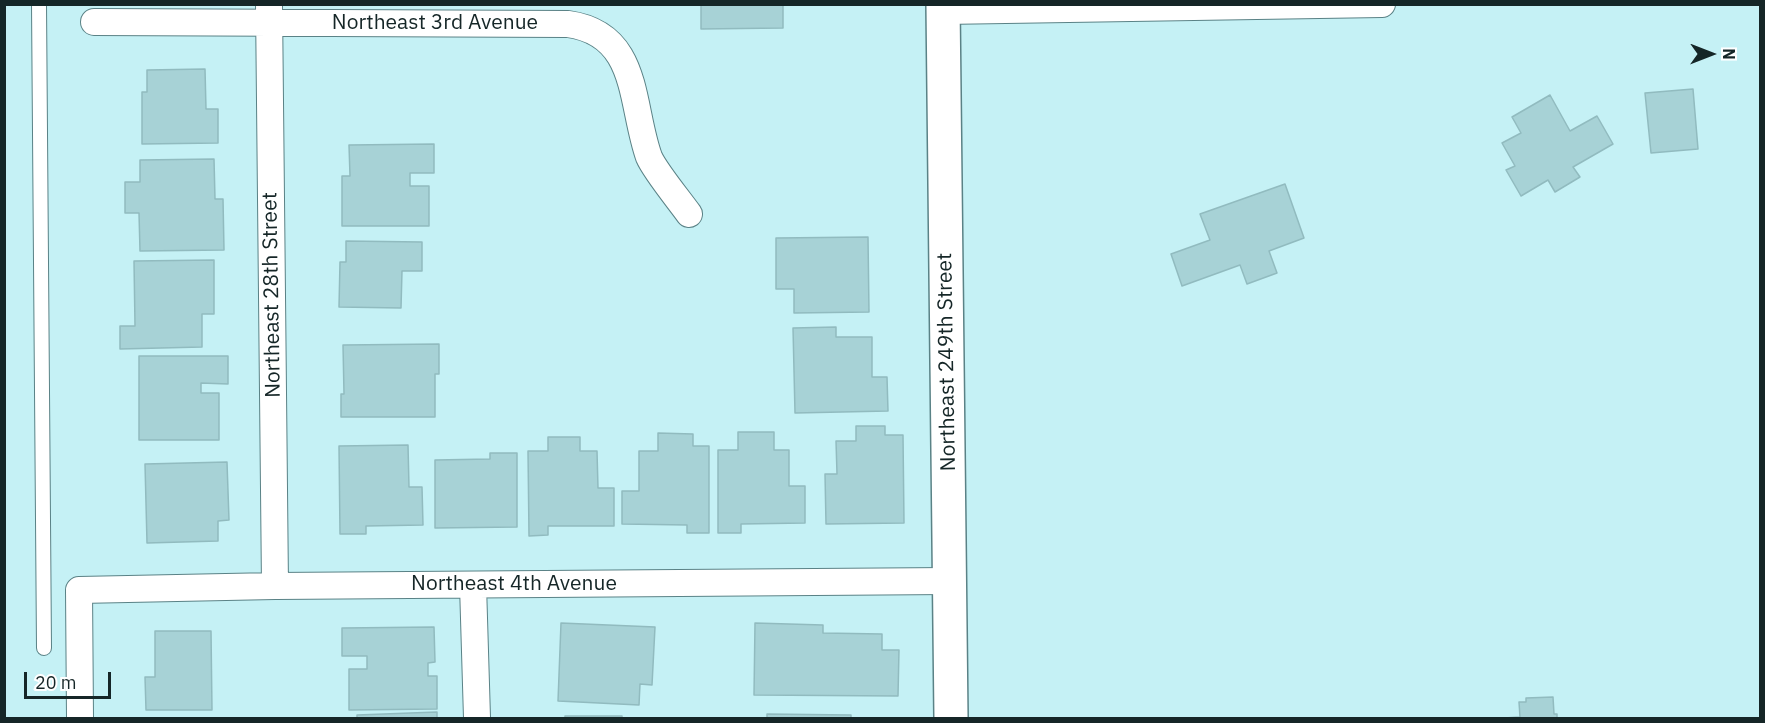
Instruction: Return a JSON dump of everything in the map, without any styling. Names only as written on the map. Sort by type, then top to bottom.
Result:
[{"type":"street","points":[[943,8],[1382,4]]},
{"type":"street","name":"Northeast 249th Street","points":[[943,8],[951,718]]},
{"type":"street","name":"Northeast 3rd Avenue","points":[[94,22],[269,13],[582,26],[606,39],[624,62],[650,159],[689,214]]},
{"type":"street","name":"Northeast 28th Street","points":[[269,13],[275,586]]},
{"type":"street","name":"Northeast 4th Avenue","points":[[80,718],[79,590],[275,586],[949,581]]},
{"type":"street","points":[[473,585],[477,718]]},
{"type":"lane","points":[[39,4],[44,648]]},
{"type":"building","points":[[701,4],[783,4],[783,28],[701,29]]},
{"type":"building","points":[[205,69],[206,109],[218,109],[218,143],[142,144],[142,92],[147,92],[147,70]]},
{"type":"building","points":[[1693,89],[1698,149],[1651,153],[1645,93]]},
{"type":"building","points":[[1550,95],[1570,131],[1597,116],[1613,144],[1573,167],[1580,177],[1555,192],[1548,180],[1521,196],[1506,170],[1515,166],[1502,143],[1521,133],[1512,117]]},
{"type":"building","points":[[434,144],[434,173],[410,173],[410,186],[429,186],[429,226],[342,226],[342,176],[350,176],[349,145]]},
{"type":"building","points":[[214,159],[215,199],[223,199],[224,250],[140,251],[139,213],[125,213],[125,182],[140,182],[140,160]]},
{"type":"building","points":[[1285,184],[1304,238],[1269,251],[1277,273],[1247,284],[1240,265],[1182,286],[1171,254],[1210,240],[1200,214]]},
{"type":"building","points":[[868,237],[869,312],[794,313],[794,289],[776,289],[776,238]]},
{"type":"building","points":[[346,241],[422,242],[422,271],[402,271],[401,308],[339,307],[340,262],[346,262]]},
{"type":"building","points":[[214,260],[214,314],[202,314],[202,347],[120,349],[120,326],[135,326],[134,261]]},
{"type":"building","points":[[836,327],[836,337],[872,337],[872,377],[887,377],[888,411],[795,413],[793,328]]},
{"type":"building","points":[[439,344],[439,374],[435,374],[435,417],[341,417],[341,394],[344,394],[343,345]]},
{"type":"building","points":[[139,356],[228,356],[228,384],[201,383],[201,393],[219,393],[219,440],[139,440]]},
{"type":"building","points":[[856,426],[885,426],[885,435],[903,435],[904,523],[826,524],[825,474],[837,474],[836,441],[856,441]]},
{"type":"building","points":[[738,432],[774,432],[774,450],[789,450],[789,486],[805,486],[805,523],[741,524],[741,533],[718,533],[718,450],[738,450]]},
{"type":"building","points":[[658,433],[693,434],[693,446],[709,446],[709,533],[687,533],[687,525],[622,524],[622,491],[639,491],[639,451],[658,451]]},
{"type":"building","points":[[548,437],[580,437],[580,451],[597,451],[598,488],[614,488],[614,526],[548,526],[548,535],[529,536],[528,451],[548,451]]},
{"type":"building","points":[[408,445],[409,487],[422,487],[423,525],[366,526],[366,534],[340,534],[339,446]]},
{"type":"building","points":[[490,453],[517,453],[517,527],[435,528],[435,460],[490,459]]},
{"type":"building","points":[[227,462],[229,520],[218,521],[218,541],[147,543],[145,464]]},
{"type":"building","points":[[561,623],[655,627],[652,685],[640,684],[639,705],[558,701]]},
{"type":"building","points":[[755,623],[823,625],[823,633],[882,634],[882,650],[899,650],[898,696],[754,695]]},
{"type":"building","points":[[434,627],[435,662],[428,663],[428,676],[437,676],[437,709],[349,710],[349,669],[367,669],[367,656],[342,656],[342,628]]},
{"type":"building","points":[[155,631],[211,631],[212,710],[146,710],[145,677],[155,677]]},
{"type":"building","points":[[1553,697],[1554,714],[1557,714],[1557,718],[1504,718],[1520,717],[1519,702],[1526,702],[1526,698]]},
{"type":"building","points":[[437,712],[437,718],[357,718],[357,715]]},
{"type":"building","points":[[767,714],[851,715],[851,718],[767,718]]},
{"type":"building","points":[[565,716],[622,716],[622,718],[565,718]]}]
